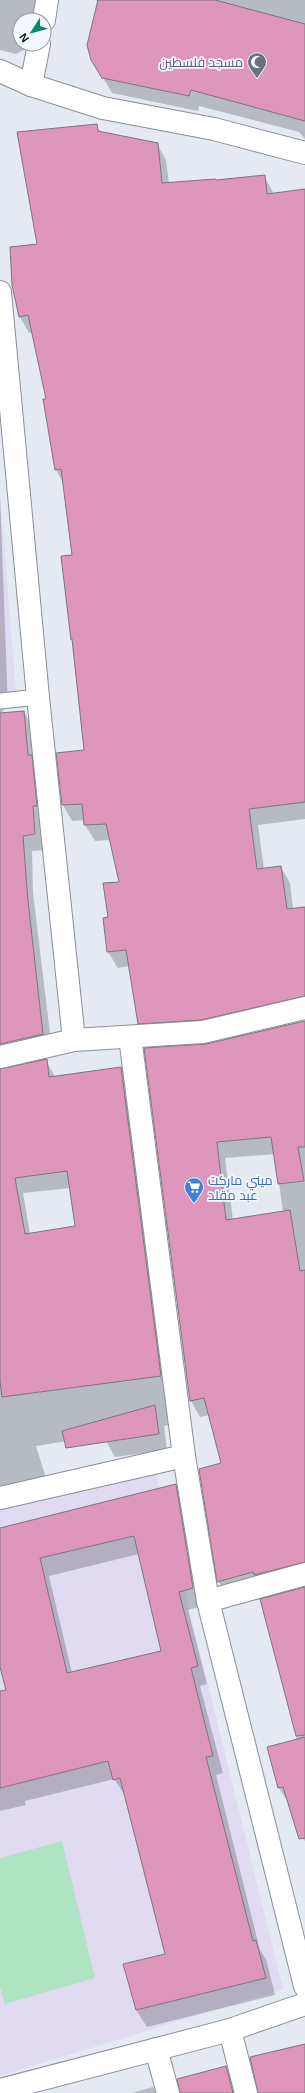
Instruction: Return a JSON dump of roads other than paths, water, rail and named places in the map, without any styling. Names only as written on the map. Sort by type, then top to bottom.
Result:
[{"type":"street","points":[[45,12],[47,0]]},
{"type":"street","points":[[31,85],[37,52]]},
{"type":"street","points":[[0,71],[31,85],[103,108],[214,130],[305,153]]},
{"type":"street","points":[[0,292],[38,697],[74,1040]]},
{"type":"street","points":[[0,1057],[74,1040],[203,1032],[305,1008]]},
{"type":"street","points":[[130,1037],[184,1456],[208,1601],[305,1986]]},
{"type":"street","points":[[0,1498],[184,1456]]},
{"type":"street","points":[[208,1601],[305,1574]]},
{"type":"street","points":[[0,2090],[54,2084],[156,2049],[230,2030],[305,2004]]},
{"type":"street","points":[[230,2030],[246,2093]]},
{"type":"street","points":[[156,2049],[168,2093]]},
{"type":"lane","points":[[0,701],[38,697]]},
{"type":"place","name":"مسجد فلسطين","points":[[257,79]]},
{"type":"place","name":"ميني ماركت عبد مقلد","points":[[194,1204]]}]
